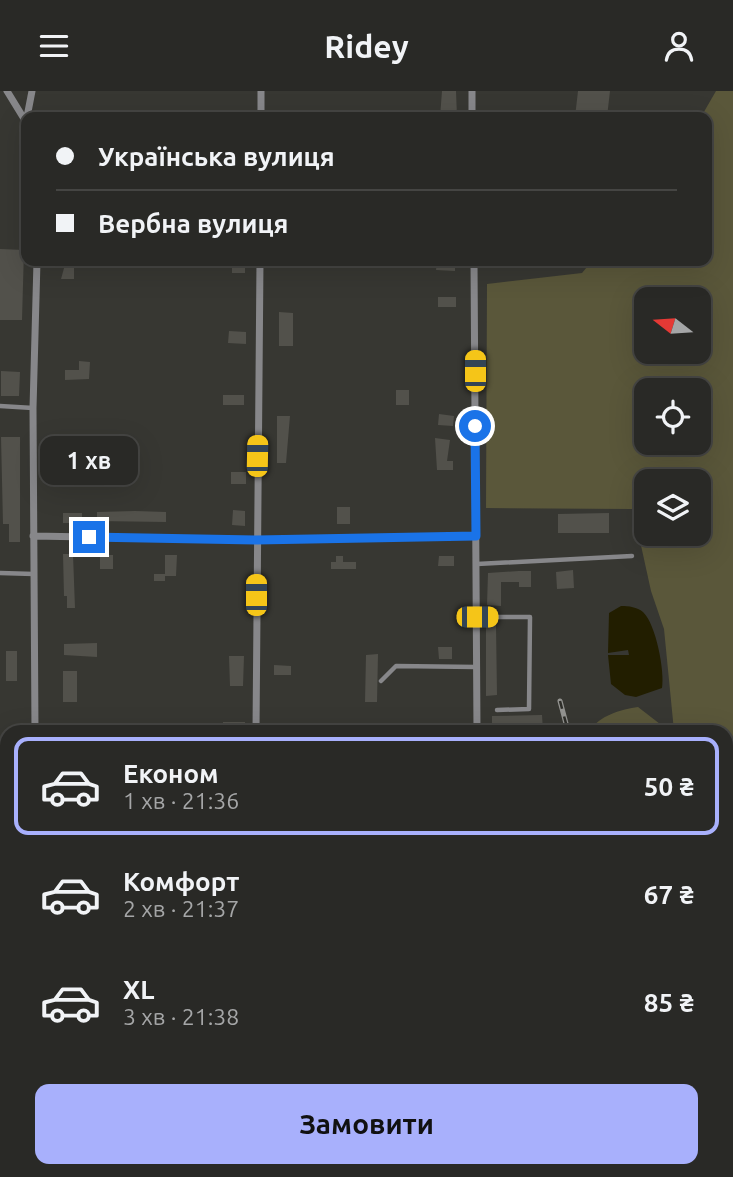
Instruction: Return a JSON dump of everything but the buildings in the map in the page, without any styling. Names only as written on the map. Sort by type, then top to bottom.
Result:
[{"type":"street","points":[[7,91],[22,112]]},
{"type":"street","points":[[28,112],[32,91]]},
{"type":"street","points":[[261,91],[261,112]]},
{"type":"street","points":[[472,91],[472,112]]},
{"type":"street","points":[[35,725],[33,408],[37,266]]},
{"type":"street","points":[[256,725],[260,266]]},
{"type":"street","points":[[474,266],[477,725]]},
{"type":"street","points":[[33,536],[256,540],[476,536]]},
{"type":"lane","points":[[0,406],[33,408]]},
{"type":"lane","points":[[477,565],[632,556]]},
{"type":"lane","points":[[0,573],[34,574]]},
{"type":"lane","points":[[477,617],[530,617],[529,709],[497,710]]},
{"type":"lane","points":[[381,681],[396,666],[477,667]]},
{"type":"shaded area","points":[[716,91],[733,91],[733,725],[673,725],[664,629],[651,591],[641,546],[711,546],[711,469],[634,469],[634,514],[633,509],[486,508],[487,284],[582,273],[588,266],[712,266],[712,112],[704,112]]},
{"type":"shaded area","points":[[621,606],[638,609],[648,618],[661,660],[662,688],[636,697],[625,695],[611,684],[608,655],[629,655],[628,650],[608,653],[609,613]]},
{"type":"shaded area","points":[[638,707],[660,725],[595,725],[604,717]]},
{"type":"railway","points":[[560,701],[566,725]]},
{"type":"route","points":[[89,537],[256,540],[476,536],[475,426]]}]
